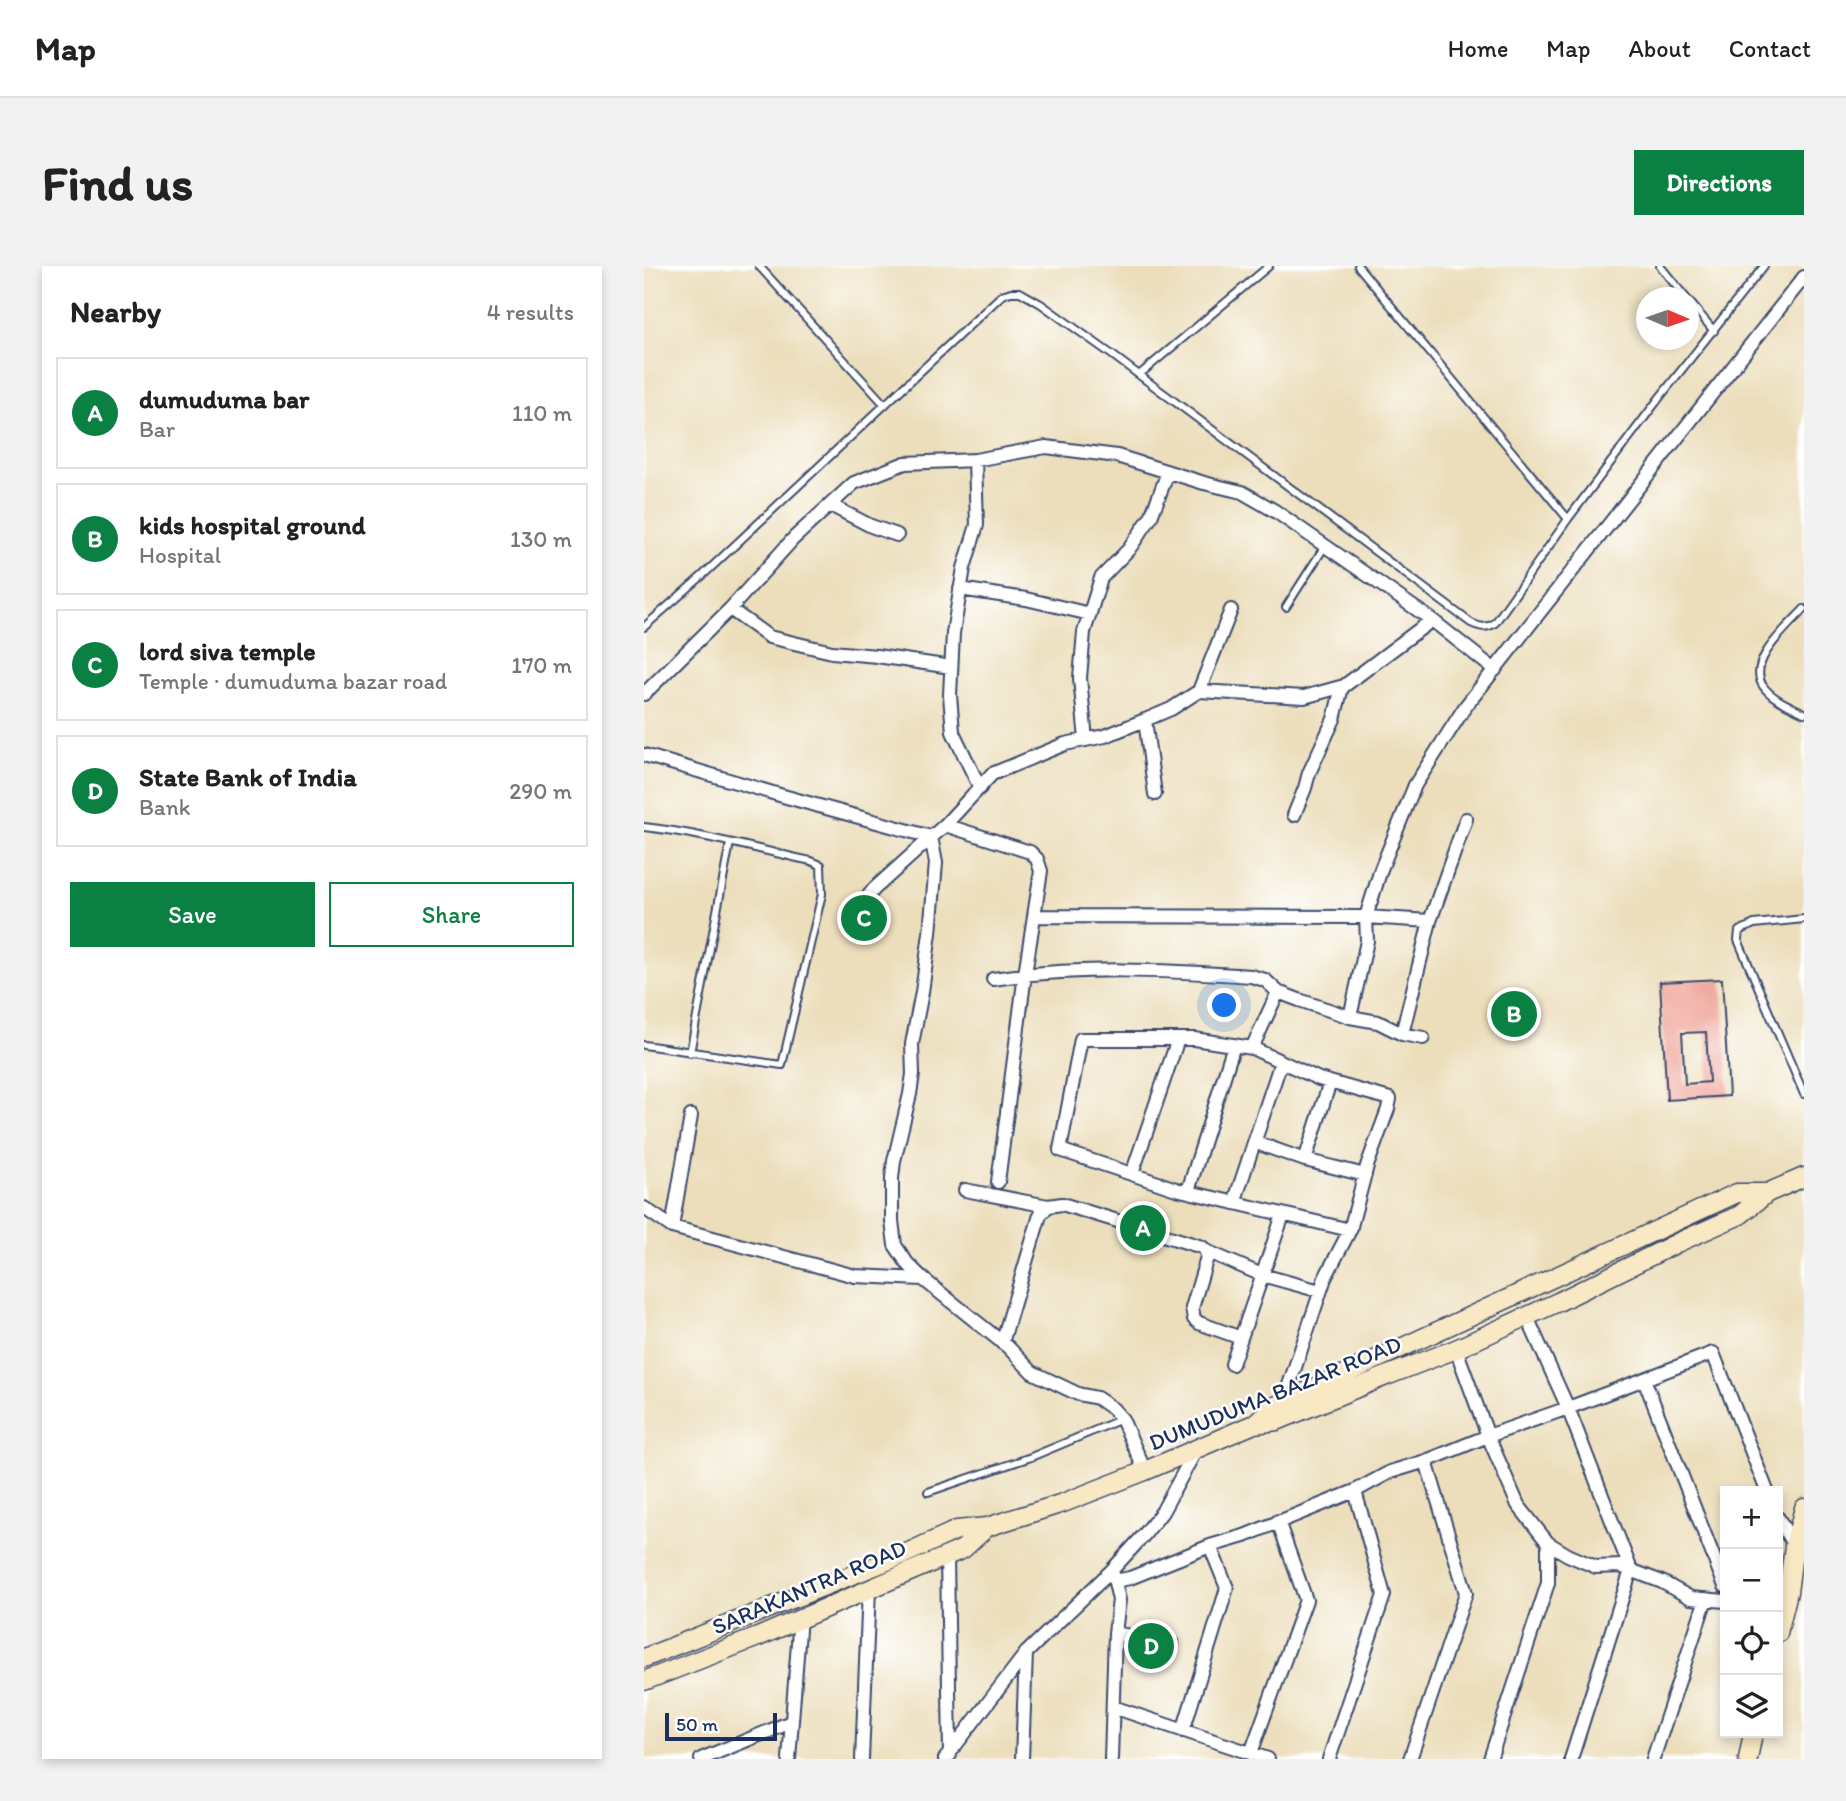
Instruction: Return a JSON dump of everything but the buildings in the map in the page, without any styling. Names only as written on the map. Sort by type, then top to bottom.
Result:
[{"type":"street","points":[[1350,1017],[1367,941],[1366,917],[1381,869],[1415,785],[1465,707],[1804,277]]},
{"type":"street","points":[[644,694],[730,609],[794,538],[855,483],[905,463],[975,460],[1046,447],[1116,456],[1242,492],[1275,511],[1432,620],[1495,670]]},
{"type":"street","points":[[975,460],[977,525],[964,568],[953,633],[950,695],[953,732],[980,788]]},
{"type":"street","points":[[1086,740],[1080,678],[1084,632],[1101,578],[1129,549],[1151,517],[1168,472]]},
{"type":"street","points":[[830,505],[871,526],[897,535]]},
{"type":"street","points":[[960,589],[1026,599],[1090,614]]},
{"type":"street","points":[[730,609],[769,636],[832,652],[951,667]]},
{"type":"street","points":[[852,916],[874,889],[945,825],[992,774],[1065,744],[1105,736],[1145,720],[1171,709],[1199,691],[1231,610]]},
{"type":"street","points":[[1199,691],[1304,697],[1342,687],[1432,620]]},
{"type":"street","points":[[1294,816],[1309,773],[1334,719],[1342,687]]},
{"type":"street","points":[[1145,720],[1155,794]]},
{"type":"street","points":[[644,755],[931,837]]},
{"type":"street","points":[[1402,1034],[1430,921],[1466,819]]},
{"type":"street","points":[[945,825],[1030,852],[1037,859],[1041,871],[998,1182]]},
{"type":"street","name":"DUMUDUMA BAZAR ROAD","points":[[931,837],[936,863],[930,933],[912,1044],[913,1074],[892,1178],[895,1245],[907,1263],[923,1279],[1002,1343],[1032,1372],[1078,1394],[1097,1398],[1113,1409],[1122,1419],[1145,1471],[1254,1424],[1278,1421],[1456,1349],[1740,1215],[1767,1193],[1804,1177]]},
{"type":"street","points":[[1034,916],[1366,917],[1430,921]]},
{"type":"street","points":[[993,979],[1025,974],[1160,970],[1251,976],[1265,980],[1278,992],[1299,1000],[1350,1017],[1378,1022],[1402,1034],[1423,1038]]},
{"type":"street","points":[[1252,1048],[1278,992]]},
{"type":"street","points":[[1283,1403],[1325,1278],[1350,1230],[1390,1099],[1319,1079],[1252,1048],[1194,1039],[1081,1039],[1060,1150],[1188,1191],[1350,1230]]},
{"type":"street","points":[[1132,1174],[1178,1039]]},
{"type":"street","points":[[1188,1191],[1234,1045]]},
{"type":"street","points":[[1234,1203],[1281,1062]]},
{"type":"street","points":[[1305,1160],[1330,1082]]},
{"type":"street","points":[[672,1227],[691,1116]]},
{"type":"street","points":[[1254,1142],[1305,1160],[1365,1175]]},
{"type":"street","points":[[965,1190],[1048,1206],[1062,1204],[1202,1247],[1262,1275],[1320,1291]]},
{"type":"street","points":[[1254,1424],[1273,1407],[1737,1193],[1767,1193]]},
{"type":"street","points":[[1002,1343],[1040,1215],[1048,1206]]},
{"type":"street","points":[[644,1208],[672,1227],[855,1276],[923,1279]]},
{"type":"street","points":[[1232,1364],[1283,1215]]},
{"type":"street","points":[[1206,1251],[1207,1257],[1192,1308],[1194,1319],[1241,1338]]},
{"type":"street","points":[[1527,1317],[1568,1408],[1631,1570],[1571,1759]]},
{"type":"street","points":[[1456,1349],[1488,1436],[1518,1505],[1548,1543],[1596,1567],[1620,1566],[1662,1582],[1691,1598],[1720,1600]]},
{"type":"street","points":[[1114,1576],[1130,1578],[1210,1546],[1244,1536],[1355,1490],[1390,1472],[1426,1461],[1713,1353],[1765,1486]]},
{"type":"street","points":[[1644,1380],[1720,1573]]},
{"type":"street","points":[[949,1757],[1026,1653],[1114,1576],[1162,1512],[1198,1447]]},
{"type":"street","points":[[1410,1759],[1466,1593],[1426,1461]]},
{"type":"street","name":"SARAKANTRA ROAD","points":[[644,1658],[887,1561],[957,1530],[987,1527],[1063,1503],[1145,1471]]},
{"type":"street","points":[[1329,1759],[1384,1595],[1355,1490]]},
{"type":"street","points":[[1783,1612],[1794,1546],[1804,1508]]},
{"type":"street","points":[[1251,1754],[1306,1600],[1278,1521]]},
{"type":"street","name":"SARAKANTRA ROAD","points":[[644,1681],[758,1637],[963,1549],[987,1527]]},
{"type":"street","points":[[1783,1527],[1794,1546]]},
{"type":"street","points":[[1490,1759],[1548,1583],[1548,1543]]},
{"type":"street","points":[[1183,1731],[1227,1588],[1210,1546]]},
{"type":"street","points":[[947,1555],[949,1757]]},
{"type":"street","points":[[1111,1759],[1115,1633],[1119,1600],[1114,1576]]},
{"type":"street","points":[[862,1759],[869,1589]]},
{"type":"street","points":[[1653,1759],[1706,1599]]},
{"type":"street","points":[[789,1759],[800,1617]]},
{"type":"street","points":[[1115,1633],[1172,1644]]},
{"type":"street","points":[[1022,1759],[1026,1653]]},
{"type":"street","points":[[1113,1707],[1268,1759]]},
{"type":"street","points":[[704,1758],[791,1722]]},
{"type":"street","points":[[1748,1759],[1752,1738]]},
{"type":"lane","points":[[759,266],[885,405]]},
{"type":"lane","points":[[1139,375],[1269,266]]},
{"type":"lane","points":[[1358,266],[1568,519]]},
{"type":"lane","points":[[1660,266],[1677,287]]},
{"type":"lane","points":[[644,626],[702,576],[1002,295],[1011,292],[1020,292],[1041,304],[1471,624],[1479,627],[1490,626],[1660,397],[1765,266]]},
{"type":"lane","points":[[1699,313],[1714,331]]},
{"type":"lane","points":[[1286,607],[1325,546]]},
{"type":"lane","points":[[1804,609],[1761,658],[1759,673],[1761,685],[1772,695],[1804,713]]},
{"type":"lane","points":[[644,827],[811,861],[821,865],[822,894],[782,1065],[644,1045]]},
{"type":"lane","points":[[690,1053],[730,843]]},
{"type":"lane","points":[[1804,919],[1754,923],[1739,931],[1738,940],[1804,1094]]},
{"type":"lane","points":[[928,1492],[1031,1457],[1122,1419]]},
{"type":"place","name":"lord siva temple","points":[[864,918]]},
{"type":"place","name":"kids hospital ground","points":[[1514,1014]]},
{"type":"place","name":"dumuduma bar","points":[[1143,1228]]},
{"type":"place","name":"State Bank of India","points":[[1151,1646]]}]
